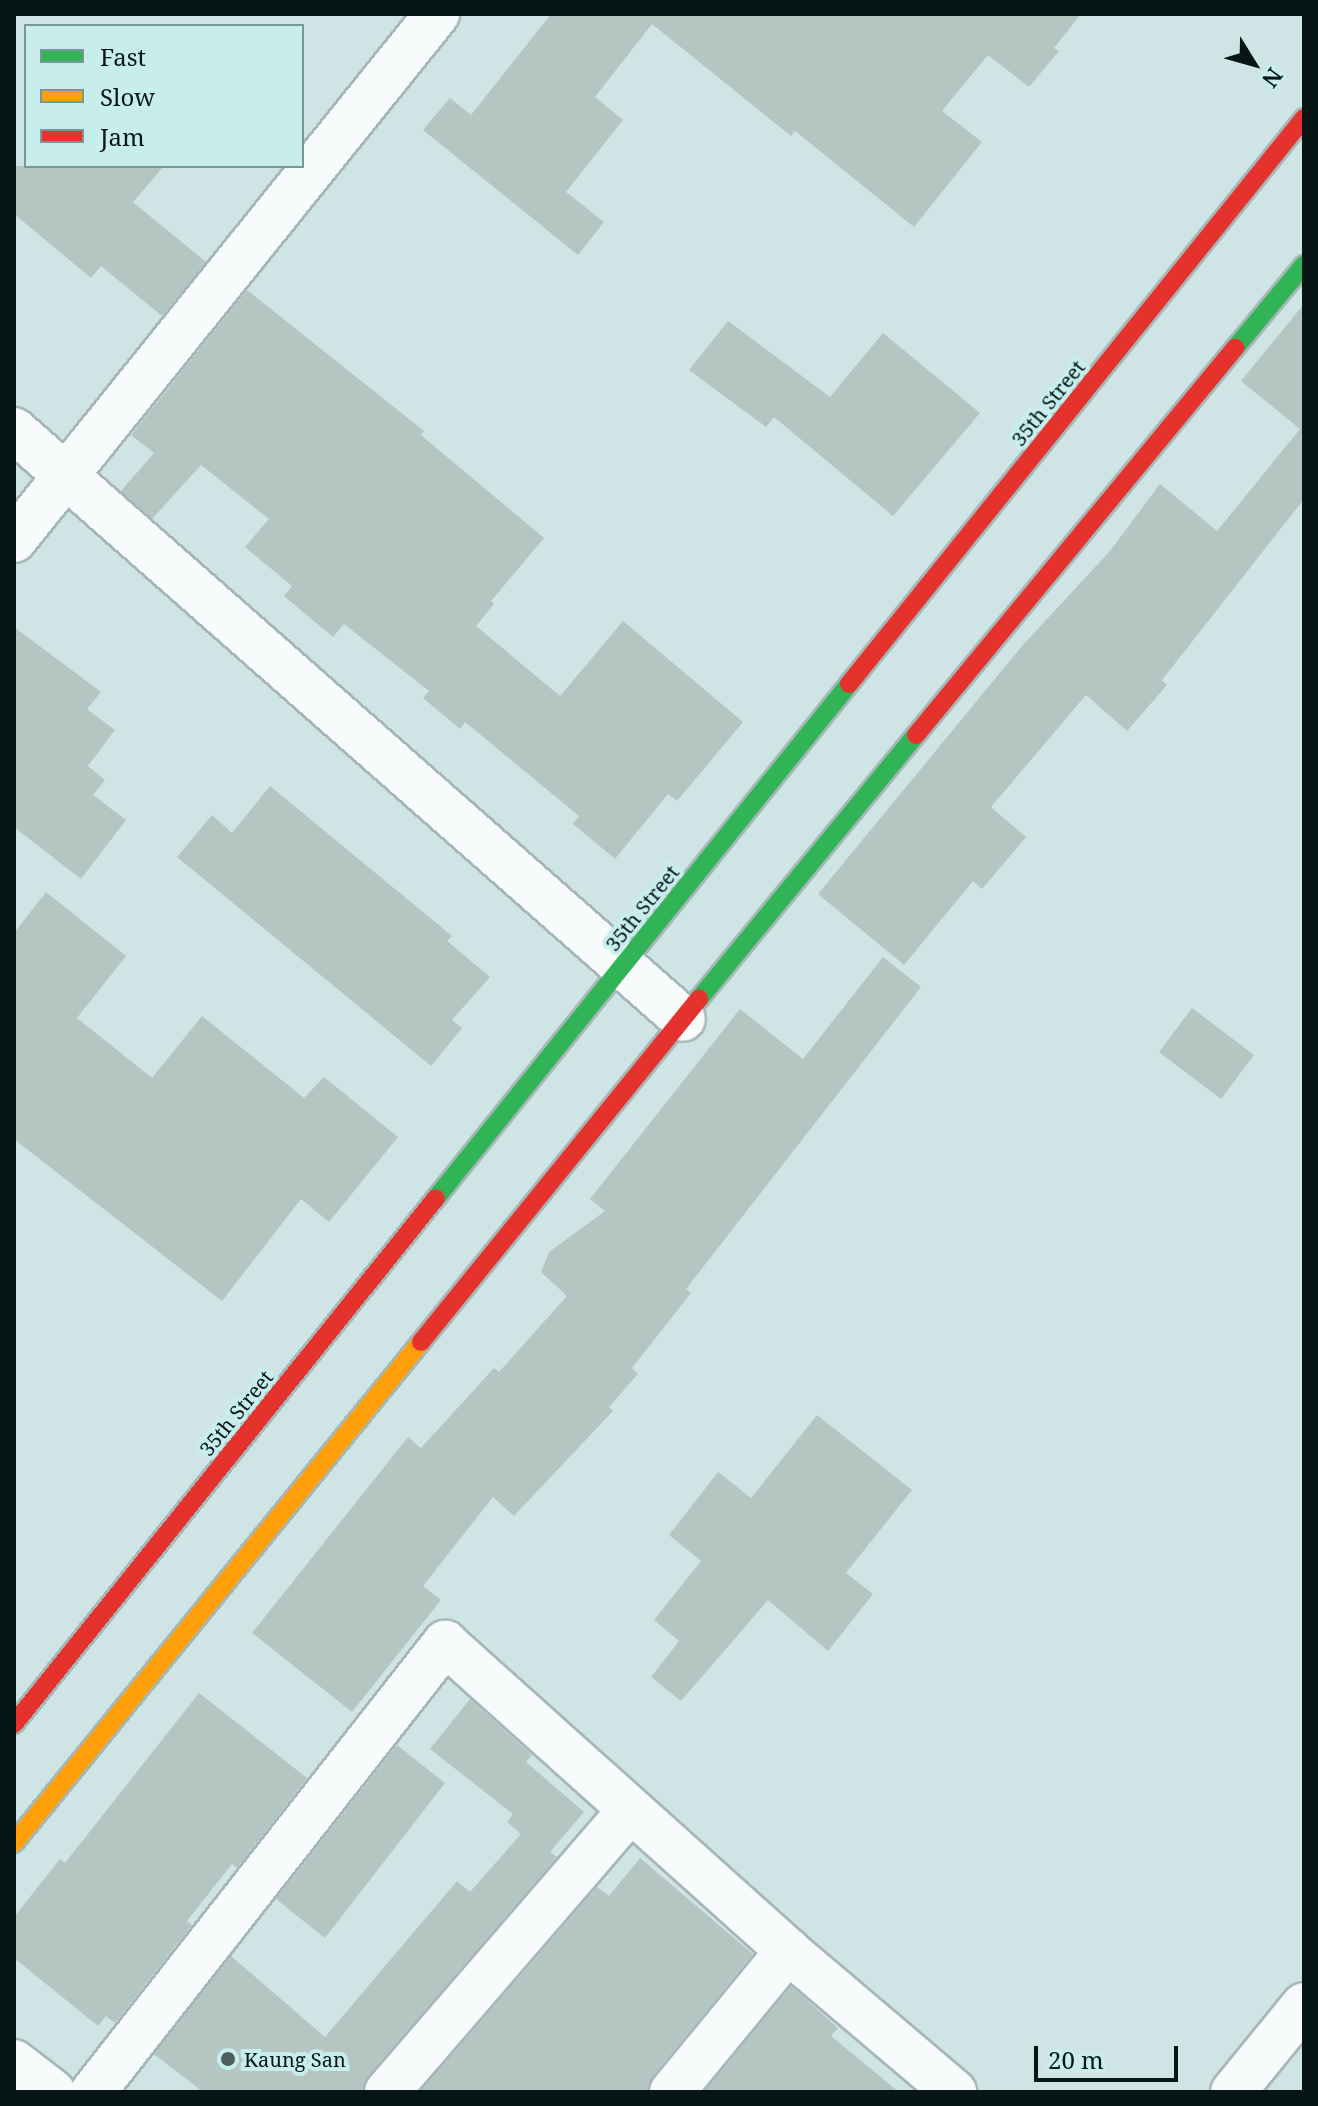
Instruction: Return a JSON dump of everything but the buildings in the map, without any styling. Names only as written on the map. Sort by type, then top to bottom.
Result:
[{"type":"main road","name":"35th Street","points":[[14,1724],[1304,118]]},
{"type":"main road","points":[[14,1843],[683,1019],[1304,265]]},
{"type":"street","points":[[14,540],[437,14]]},
{"type":"street","points":[[14,430],[683,1019]]},
{"type":"street","points":[[93,2092],[445,1643],[788,1951],[953,2092]]},
{"type":"street","points":[[387,2092],[630,1810]]},
{"type":"street","points":[[672,2092],[788,1951]]},
{"type":"street","points":[[1233,2092],[1304,2005]]},
{"type":"street","points":[[14,2062],[53,2092]]},
{"type":"traffic: fast","points":[[1235,348],[1304,265]]},
{"type":"traffic: fast","points":[[436,1198],[849,684]]},
{"type":"traffic: fast","points":[[699,999],[916,735]]},
{"type":"traffic: slow","points":[[14,1843],[421,1342]]},
{"type":"traffic: jam","points":[[849,684],[1304,118]]},
{"type":"traffic: jam","points":[[916,735],[1235,348]]},
{"type":"traffic: jam","points":[[421,1342],[699,999]]},
{"type":"traffic: jam","points":[[14,1724],[436,1198]]},
{"type":"place","name":"Kaung San","points":[[228,2059]]}]
